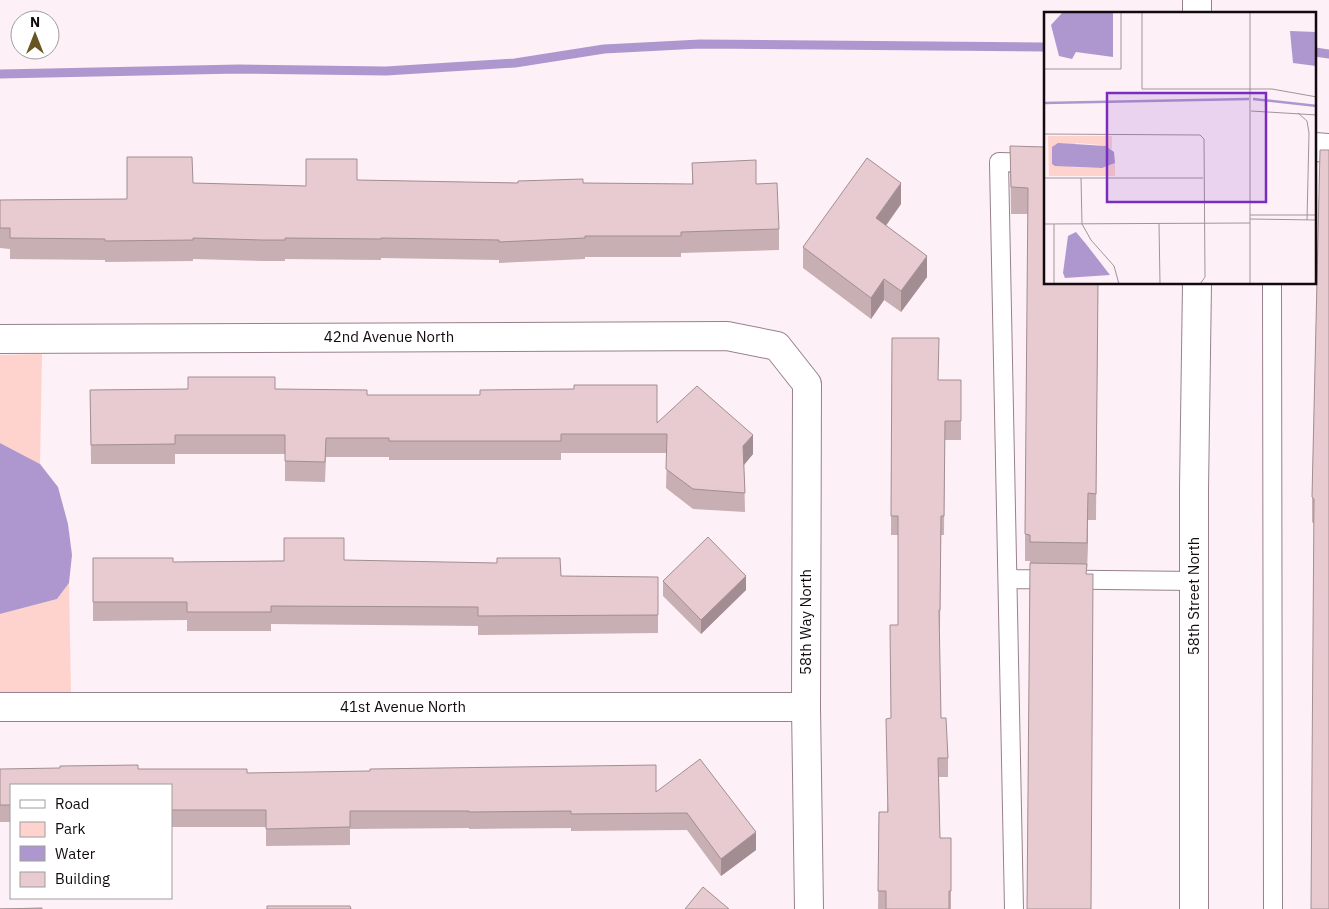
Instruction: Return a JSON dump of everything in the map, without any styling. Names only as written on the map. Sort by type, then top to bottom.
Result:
[{"type":"street","points":[[1316,147],[1329,148]]},
{"type":"street","name":"58th Street North","points":[[1194,909],[1194,581],[1197,285]]},
{"type":"street","name":"42nd Avenue North","points":[[0,339],[727,336],[777,346]]},
{"type":"street","name":"58th Way North","points":[[777,346],[808,384],[806,707],[809,909]]},
{"type":"street","name":"41st Avenue North","points":[[0,707],[806,707]]},
{"type":"lane","points":[[1014,909],[1000,162],[1044,162]]},
{"type":"lane","points":[[1272,285],[1273,909]]},
{"type":"lane","points":[[1008,579],[1194,581]]},
{"type":"green space","points":[[42,354],[40,464],[0,443],[0,355]]},
{"type":"green space","points":[[69,583],[71,693],[0,693],[0,614],[57,599]]},
{"type":"water","points":[[0,443],[40,464],[58,487],[68,524],[72,555],[69,583],[57,599],[0,614]]},
{"type":"building","points":[[1010,146],[1044,147],[1044,285],[1098,285],[1096,494],[1088,493],[1087,543],[1030,542],[1030,535],[1025,534],[1028,188],[1011,187]]},
{"type":"building","points":[[1320,150],[1329,150],[1329,909],[1311,909],[1314,499],[1312,497]]},
{"type":"building","points":[[127,157],[192,157],[193,183],[306,186],[306,159],[357,159],[357,180],[518,183],[518,181],[583,179],[583,183],[693,184],[692,163],[756,160],[756,184],[777,183],[779,229],[681,232],[681,236],[585,236],[585,238],[499,242],[499,240],[381,238],[285,238],[285,240],[262,240],[193,238],[193,240],[105,241],[105,239],[10,238],[10,228],[0,228],[0,200],[127,199]]},
{"type":"building","points":[[867,158],[901,183],[876,218],[927,256],[901,291],[884,279],[871,298],[803,247]]},
{"type":"building","points":[[892,338],[939,338],[938,380],[961,380],[961,421],[945,421],[944,516],[941,516],[939,610],[941,718],[946,718],[948,758],[938,758],[940,838],[951,838],[949,909],[886,909],[886,891],[878,891],[879,812],[888,812],[886,719],[891,718],[890,625],[898,625],[898,516],[891,516]]},
{"type":"building","points":[[188,377],[275,377],[275,389],[367,390],[367,395],[480,395],[480,390],[574,389],[574,385],[657,385],[657,423],[697,386],[753,435],[743,446],[745,493],[693,489],[666,469],[667,434],[561,434],[561,441],[389,441],[389,438],[326,438],[325,462],[285,461],[285,435],[175,435],[175,444],[91,445],[90,390],[188,389]]},
{"type":"building","points":[[708,537],[746,576],[701,620],[663,581]]},
{"type":"building","points":[[284,538],[344,538],[344,560],[497,563],[497,558],[560,558],[561,576],[658,577],[658,615],[478,616],[478,607],[271,606],[271,612],[187,612],[187,602],[93,602],[93,558],[173,558],[173,562],[284,561]]},
{"type":"building","points":[[1030,563],[1087,564],[1086,574],[1093,574],[1091,909],[1027,909]]},
{"type":"building","points":[[700,759],[756,832],[721,859],[687,813],[571,814],[571,811],[350,811],[350,827],[266,829],[266,810],[172,810],[172,784],[10,784],[10,805],[0,805],[0,769],[138,765],[138,769],[247,769],[247,773],[370,771],[370,769],[656,765],[656,792]]},
{"type":"building","points":[[703,887],[729,909],[685,909]]},
{"type":"building","points":[[267,906],[350,906],[351,909],[267,909]]},
{"type":"building","points":[[42,908],[42,909],[0,909]]},
{"type":"waterway","points":[[0,74],[239,69],[386,71],[515,63],[604,49],[700,44],[1044,47]]},
{"type":"waterway","points":[[1316,52],[1329,54]]}]
